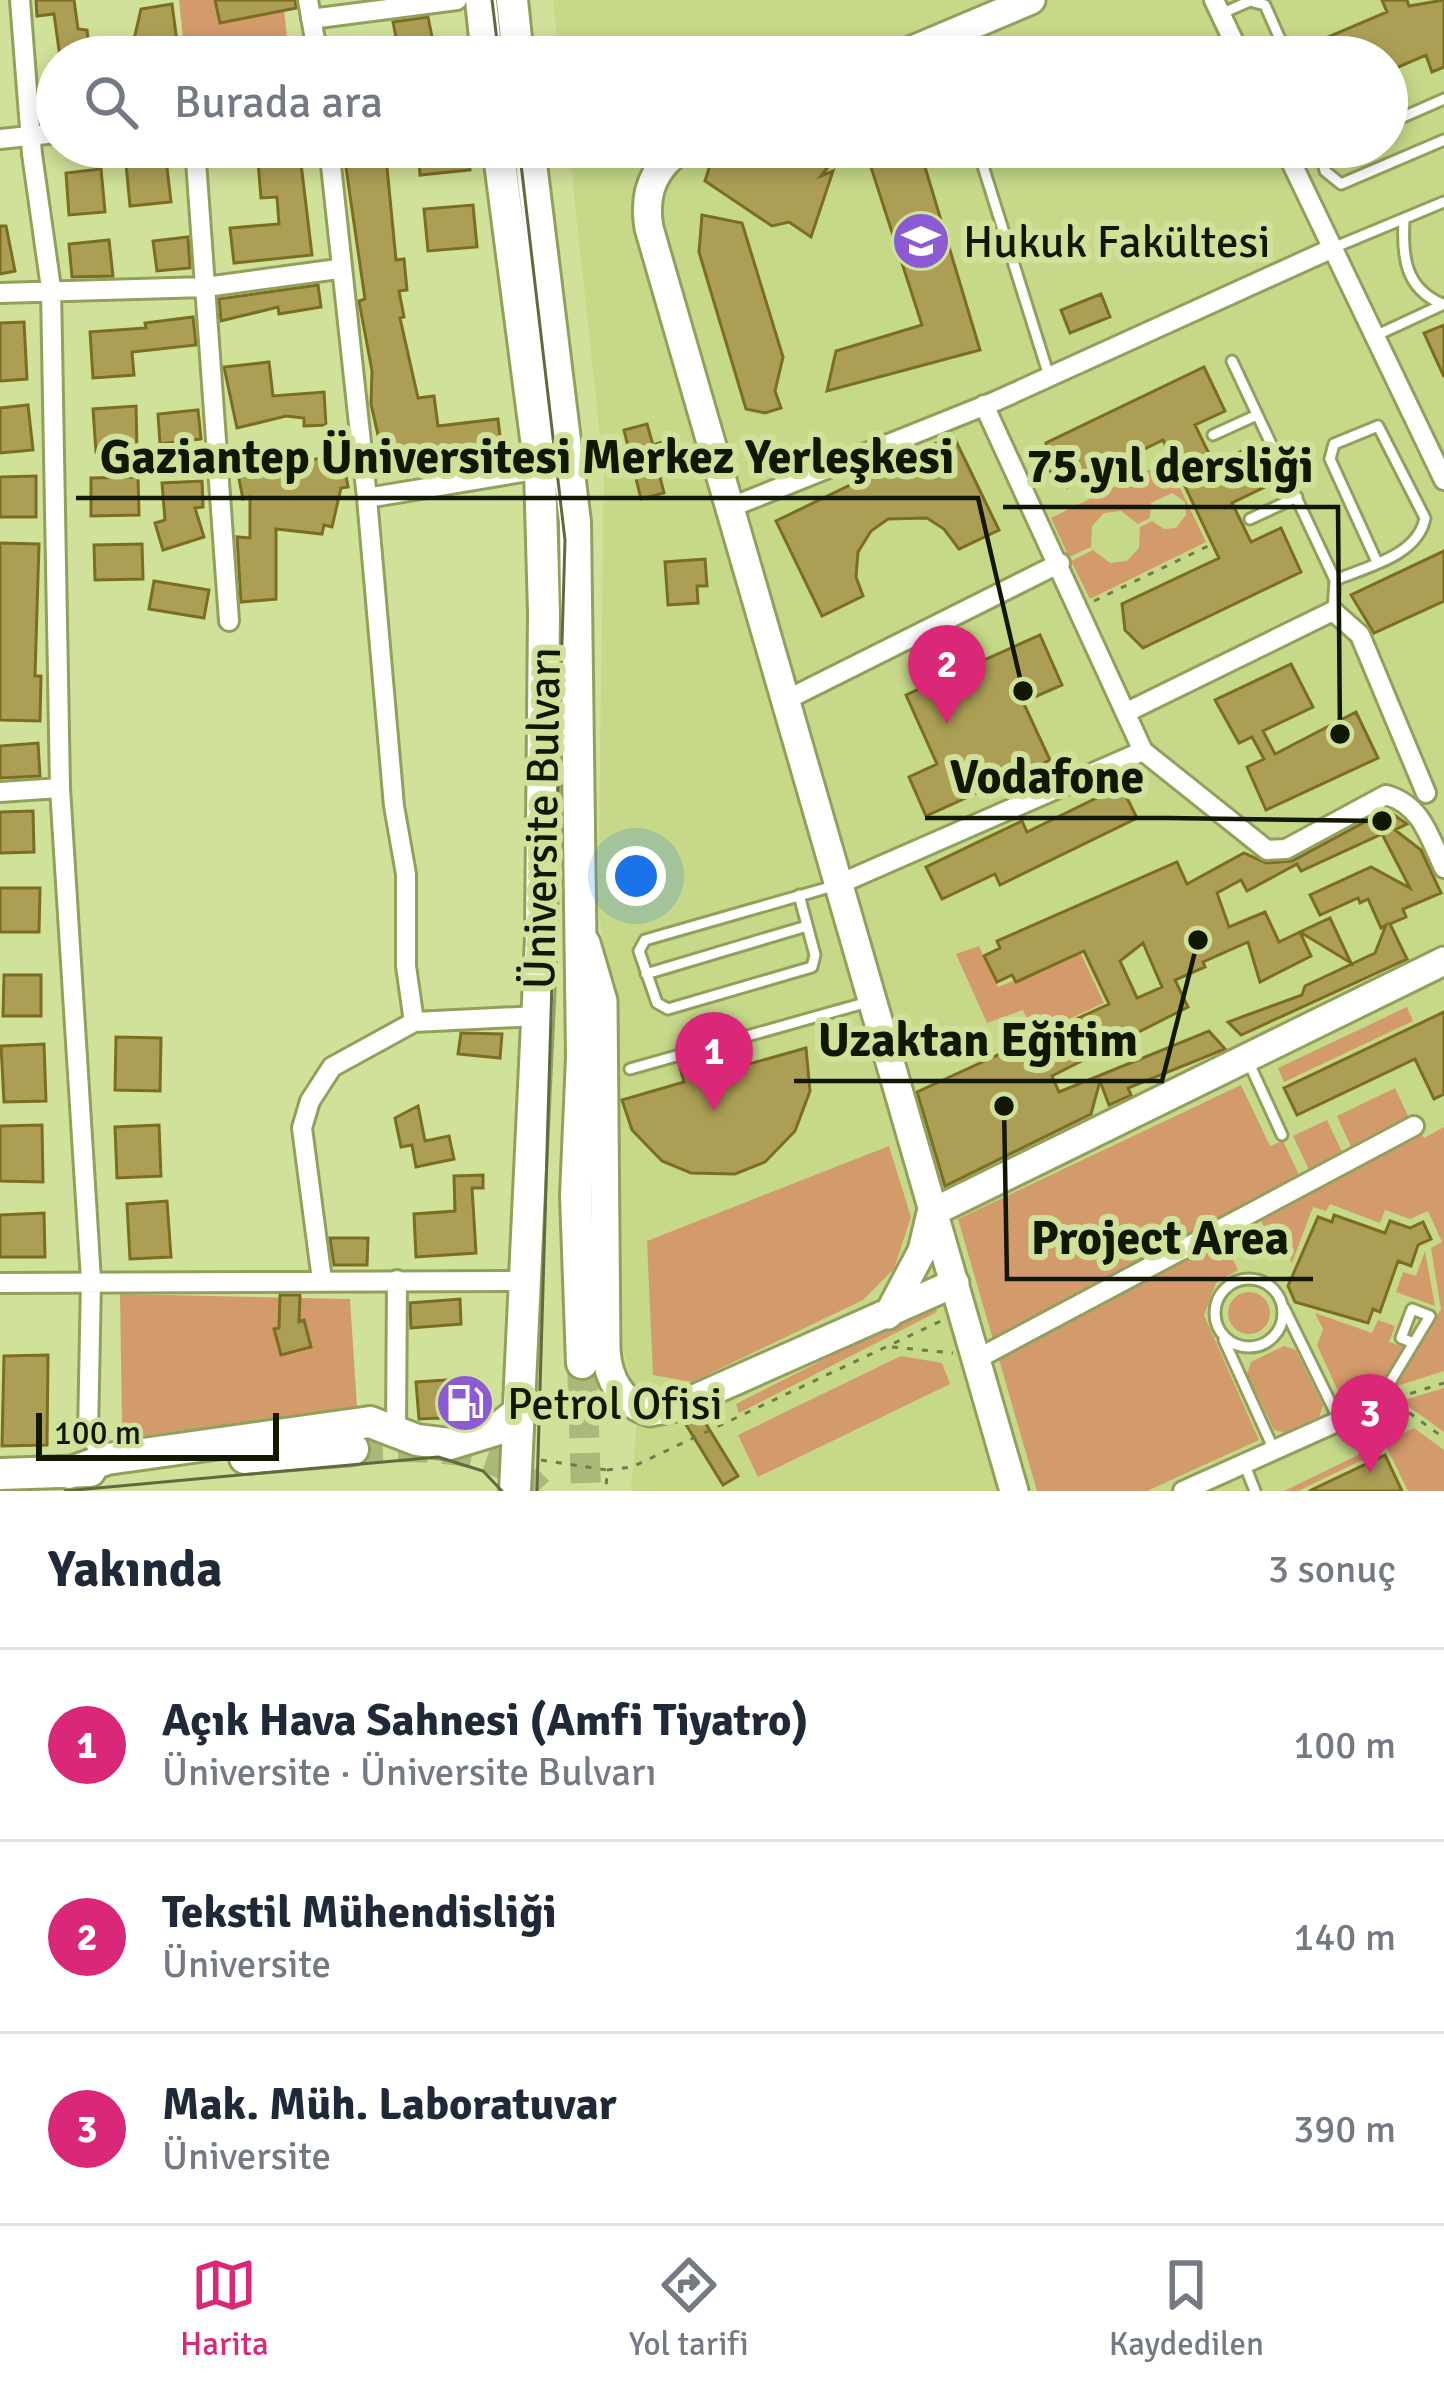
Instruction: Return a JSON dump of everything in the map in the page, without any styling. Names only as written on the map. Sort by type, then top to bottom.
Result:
[{"type":"main road","points":[[481,0],[485,36]]},
{"type":"main road","points":[[512,0],[516,36]]},
{"type":"main road","name":"Üniversite Bulvarı","points":[[501,168],[540,469],[544,613],[538,1016],[515,1491]]},
{"type":"main road","name":"Üniversite Bulvarı","points":[[532,168],[575,522],[576,1196],[582,1363]]},
{"type":"main road","points":[[69,1473],[107,1459],[361,1422],[433,1444],[466,1442],[496,1430],[521,1410]]},
{"type":"main road","points":[[0,1474],[69,1473],[353,1450]]},
{"type":"street","points":[[20,0],[51,288],[60,788],[91,1280],[88,1434],[107,1459]]},
{"type":"street","points":[[310,10],[458,0]]},
{"type":"street","points":[[966,36],[1031,0]]},
{"type":"street","points":[[1217,7],[1231,36]]},
{"type":"street","points":[[0,139],[36,135]]},
{"type":"street","points":[[197,168],[229,621]]},
{"type":"street","points":[[331,168],[338,269],[368,498],[394,806],[406,874],[406,966],[414,1022]]},
{"type":"street","points":[[663,168],[654,177],[647,215],[1013,1491]]},
{"type":"street","points":[[1294,168],[1444,481]]},
{"type":"street","points":[[729,508],[984,405],[1333,248]]},
{"type":"street","points":[[0,293],[206,286],[338,269]]},
{"type":"street","points":[[984,405],[1082,608],[1143,751],[1267,850],[1286,849],[1386,795],[1417,810],[1444,868]]},
{"type":"street","points":[[368,498],[540,469]]},
{"type":"street","points":[[784,700],[1060,563]]},
{"type":"street","points":[[1127,712],[1333,610],[1347,617],[1360,635],[1426,793]]},
{"type":"street","points":[[837,885],[1143,751]]},
{"type":"street","points":[[1406,804],[1444,783]]},
{"type":"street","points":[[0,792],[60,788]]},
{"type":"street","points":[[579,920],[603,1001],[605,1350],[612,1383],[637,1408],[658,1411],[886,1318],[958,1297]]},
{"type":"street","points":[[931,1213],[1444,962]]},
{"type":"street","points":[[322,1280],[302,1128],[310,1100],[332,1067],[414,1022],[538,1016]]},
{"type":"street","points":[[975,1360],[1414,1126]]},
{"type":"street","points":[[886,1318],[922,1251],[931,1213]]},
{"type":"street","points":[[396,1431],[397,1280]]},
{"type":"street","points":[[0,1283],[527,1281]]},
{"type":"street","points":[[1183,1491],[1377,1404]]},
{"type":"lane","points":[[1217,7],[1250,2],[1265,5],[1279,36]]},
{"type":"lane","points":[[1408,115],[1444,99]]},
{"type":"lane","points":[[1408,157],[1444,140]]},
{"type":"lane","points":[[984,168],[1049,376]]},
{"type":"lane","points":[[1324,168],[1341,184],[1384,168]]},
{"type":"lane","points":[[1301,182],[1324,171]]},
{"type":"lane","points":[[1333,248],[1444,202]]},
{"type":"lane","points":[[1404,220],[1408,274],[1416,287],[1443,304]]},
{"type":"lane","points":[[1375,336],[1443,304]]},
{"type":"lane","points":[[1232,361],[1334,580],[1333,610]]},
{"type":"lane","points":[[1213,435],[1257,415]]},
{"type":"lane","points":[[1334,580],[1377,562],[1413,545],[1425,518],[1378,426],[1334,444],[1330,459],[1377,562]]},
{"type":"lane","points":[[1250,520],[1297,497]]},
{"type":"lane","points":[[799,895],[815,955],[812,967],[668,1009],[657,1004],[639,951],[645,940],[799,895],[837,885]]},
{"type":"lane","points":[[646,974],[807,926]]},
{"type":"lane","points":[[630,1069],[870,1001]]},
{"type":"lane","points":[[1246,1058],[1282,1135]]},
{"type":"lane","points":[[1274,1450],[1214,1315],[1219,1297],[1239,1280],[1265,1283],[1282,1304],[1339,1420]]},
{"type":"lane","points":[[1220,1331],[1241,1347],[1267,1342],[1279,1330],[1282,1304]]},
{"type":"lane","points":[[1377,1404],[1414,1343]]},
{"type":"lane","points":[[1244,1463],[1255,1491]]},
{"type":"path","points":[[1082,608],[1208,546]]},
{"type":"path","points":[[518,1456],[607,1470],[632,1467],[890,1347],[958,1297]]},
{"type":"path","points":[[890,1347],[947,1352],[975,1360]]},
{"type":"path","points":[[1444,1383],[1390,1400],[1444,1438]]},
{"type":"path","points":[[606,1491],[607,1470]]},
{"type":"shaded area","points":[[179,0],[283,0],[287,36],[183,36]]},
{"type":"shaded area","points":[[553,0],[1444,0],[1444,1491],[631,1491],[638,1407],[620,1338],[614,1008],[598,909],[604,473],[571,168],[1408,168],[1408,36],[557,36]]},
{"type":"shaded area","points":[[1167,461],[1206,542],[1090,599],[1071,561],[1093,550],[1110,563],[1127,561],[1139,548],[1140,527],[1152,521],[1164,529],[1176,528],[1186,515],[1185,502],[1172,493],[1151,503],[1150,518],[1138,524],[1121,511],[1104,513],[1092,526],[1091,547],[1069,557],[1051,518]]},
{"type":"shaded area","points":[[979,946],[998,987],[1081,954],[1104,1003],[1034,1035],[1023,1010],[987,1023],[956,954]]},
{"type":"shaded area","points":[[1407,1007],[1413,1021],[1284,1082],[1278,1068]]},
{"type":"shaded area","points":[[1241,1085],[1270,1146],[1283,1141],[1301,1179],[994,1343],[958,1219]]},
{"type":"shaded area","points":[[1395,1088],[1410,1120],[1353,1151],[1337,1116]]},
{"type":"shaded area","points":[[1327,1120],[1344,1156],[1311,1174],[1293,1136]]},
{"type":"shaded area","points":[[1444,1127],[1444,1371],[1394,1387],[1441,1309],[1431,1248],[1442,1242],[1428,1211],[1410,1219],[1385,1210],[1380,1223],[1330,1204],[1326,1211],[1313,1207],[1292,1263],[1286,1250],[1274,1249],[1259,1216],[1419,1130],[1424,1138]]},
{"type":"shaded area","points":[[889,1146],[911,1217],[894,1269],[863,1300],[692,1382],[653,1375],[647,1241]]},
{"type":"shaded area","points":[[1250,1221],[1259,1238],[1230,1254],[1238,1270],[1216,1283],[1204,1315],[1259,1440],[1147,1491],[1037,1491],[998,1356]]},
{"type":"shaded area","points":[[1425,1251],[1435,1306],[1396,1292],[1403,1272],[1416,1276]]},
{"type":"shaded area","points":[[1249,1292],[1264,1298],[1270,1313],[1264,1328],[1249,1334],[1234,1328],[1228,1313],[1234,1298]]},
{"type":"shaded area","points":[[120,1294],[350,1299],[357,1407],[142,1436],[122,1425]]},
{"type":"shaded area","points":[[934,1304],[937,1312],[739,1413],[736,1404]]},
{"type":"shaded area","points":[[1315,1313],[1372,1333],[1378,1320],[1395,1326],[1389,1342],[1404,1347],[1376,1392],[1343,1402],[1317,1345],[1323,1329]]},
{"type":"shaded area","points":[[1284,1346],[1296,1350],[1323,1405],[1319,1417],[1285,1433],[1274,1430],[1247,1374],[1251,1362]]},
{"type":"shaded area","points":[[901,1356],[942,1363],[950,1384],[758,1477],[738,1435]]},
{"type":"shaded area","points":[[1444,1388],[1444,1432],[1401,1401]]},
{"type":"shaded area","points":[[1414,1428],[1444,1450],[1444,1491],[1408,1491],[1387,1448],[1298,1491],[1284,1491]]},
{"type":"building","points":[[36,0],[74,0],[78,29],[87,30],[88,36],[57,36],[54,14],[37,16]]},
{"type":"building","points":[[215,0],[295,0],[296,8],[220,23]]},
{"type":"building","points":[[1382,0],[1407,0],[1409,6],[1444,0],[1444,67],[1432,72],[1426,55],[1408,63],[1408,36],[1330,36],[1387,12]]},
{"type":"building","points":[[172,4],[176,36],[135,36],[141,9]]},
{"type":"building","points":[[428,17],[432,36],[396,36],[393,22]]},
{"type":"building","points":[[126,168],[167,168],[171,202],[130,206]]},
{"type":"building","points":[[259,168],[302,168],[312,255],[234,263],[230,228],[279,224],[277,197],[261,198]]},
{"type":"building","points":[[346,168],[387,168],[396,260],[404,259],[407,290],[399,291],[404,317],[400,318],[418,398],[434,396],[438,426],[498,419],[503,462],[454,468],[453,457],[385,466],[371,404],[372,371],[359,301],[365,299]]},
{"type":"building","points":[[420,168],[470,170],[420,175]]},
{"type":"building","points":[[709,168],[827,168],[821,176],[833,171],[811,237],[789,222],[772,226],[705,181]]},
{"type":"building","name":"Hukuk Fakültesi","points":[[871,168],[925,168],[980,350],[827,391],[836,351],[922,325]]},
{"type":"building","points":[[101,169],[105,212],[69,215],[66,173]]},
{"type":"building","points":[[473,205],[477,247],[428,251],[424,209]]},
{"type":"building","points":[[702,215],[742,223],[783,357],[775,391],[781,408],[765,413],[746,409],[699,252]]},
{"type":"building","points":[[0,226],[6,226],[15,271],[0,274]]},
{"type":"building","points":[[188,237],[190,268],[157,271],[153,241]]},
{"type":"building","points":[[109,240],[113,276],[72,277],[69,244]]},
{"type":"building","points":[[318,285],[321,307],[279,314],[278,307],[221,321],[219,299]]},
{"type":"building","points":[[1101,294],[1110,317],[1070,333],[1061,310]]},
{"type":"building","points":[[193,317],[196,345],[132,352],[134,375],[93,378],[90,332],[146,328],[145,323]]},
{"type":"building","points":[[24,322],[27,379],[0,381],[0,323]]},
{"type":"building","points":[[1444,325],[1444,377],[1424,333]]},
{"type":"building","points":[[269,362],[273,396],[324,392],[326,425],[304,426],[304,418],[286,416],[237,428],[224,367]]},
{"type":"building","points":[[1204,367],[1225,411],[1195,425],[1214,464],[1255,445],[1273,483],[1232,503],[1251,542],[1281,528],[1301,572],[1143,648],[1125,630],[1122,604],[1219,558],[1163,440],[1067,487],[1048,469],[1046,443]]},
{"type":"building","points":[[28,405],[33,450],[0,453],[0,408]]},
{"type":"building","points":[[136,406],[137,448],[96,452],[93,409]]},
{"type":"building","points":[[198,410],[201,439],[160,444],[158,414]]},
{"type":"building","points":[[647,424],[653,445],[666,441],[674,469],[659,473],[664,493],[641,499],[624,430]]},
{"type":"building","points":[[953,435],[999,530],[959,549],[944,529],[927,518],[888,519],[871,531],[858,552],[856,577],[863,596],[822,616],[776,521]]},
{"type":"building","points":[[342,454],[348,487],[341,488],[332,527],[324,525],[322,534],[276,529],[276,599],[241,602],[237,537],[250,538],[250,497],[243,499],[238,474]]},
{"type":"building","points":[[36,476],[36,517],[0,517],[0,477]]},
{"type":"building","points":[[138,477],[139,515],[91,516],[91,478]]},
{"type":"building","points":[[202,481],[203,507],[195,508],[204,537],[163,550],[155,523],[165,520],[162,483]]},
{"type":"building","points":[[0,543],[39,544],[35,676],[41,676],[40,721],[0,720]]},
{"type":"building","points":[[142,544],[143,579],[95,580],[94,545]]},
{"type":"building","points":[[1444,551],[1444,601],[1374,633],[1351,595]]},
{"type":"building","points":[[705,559],[707,586],[697,586],[698,603],[668,605],[665,562]]},
{"type":"building","points":[[154,581],[209,590],[204,618],[149,609]]},
{"type":"building","points":[[1040,635],[1062,685],[1023,702],[1050,760],[926,816],[909,777],[937,764],[906,695]]},
{"type":"building","points":[[1291,664],[1313,707],[1263,731],[1275,754],[1356,712],[1378,758],[1266,810],[1247,767],[1264,759],[1252,737],[1239,743],[1215,700]]},
{"type":"building","points":[[38,743],[40,776],[0,778],[0,746]]},
{"type":"building","points":[[1121,786],[1137,818],[1000,885],[995,874],[942,899],[926,867],[1022,821],[1027,832]]},
{"type":"building","points":[[1387,810],[1407,824],[1395,830],[1421,850],[1441,893],[1403,909],[1406,917],[1390,924],[1407,959],[1241,1035],[1228,1022],[1302,995],[1305,986],[1375,953],[1386,925],[1381,928],[1368,899],[1360,903],[1358,898],[1320,915],[1310,895],[1371,867],[1410,888],[1382,834],[1301,871],[1297,864],[1247,891],[1241,880],[1217,893],[1229,927],[1265,912],[1279,942],[1300,932],[1311,956],[1260,982],[1248,942],[1203,962],[1205,967],[1175,980],[1188,1007],[1052,1076],[1059,1092],[1209,1031],[1225,1049],[1128,1088],[1131,1095],[1109,1105],[1100,1081],[1091,1114],[945,1186],[917,1092],[1109,1004],[1084,951],[1016,982],[1012,975],[997,982],[984,956],[1000,948],[997,941],[1177,862],[1187,884],[1244,853],[1266,863],[1292,861]],"holes":[[[1143,943],[1162,987],[1137,998],[1120,961]]]},
{"type":"building","points":[[33,811],[34,852],[0,853],[0,812]]},
{"type":"building","points":[[0,888],[40,888],[39,932],[0,932]]},
{"type":"building","points":[[1330,918],[1351,963],[1300,932]]},
{"type":"building","points":[[4,975],[41,975],[41,1016],[3,1016]]},
{"type":"building","points":[[1444,1012],[1444,1094],[1434,1099],[1415,1059],[1297,1115],[1284,1088]]},
{"type":"building","points":[[461,1033],[502,1034],[500,1058],[458,1054]]},
{"type":"building","points":[[116,1037],[161,1038],[160,1091],[115,1090]]},
{"type":"building","points":[[44,1044],[46,1101],[4,1102],[1,1046]]},
{"type":"building","points":[[737,1048],[742,1066],[806,1048],[810,1091],[795,1131],[765,1162],[735,1174],[691,1173],[662,1161],[632,1130],[622,1100],[684,1082],[679,1064]]},
{"type":"building","points":[[418,1106],[425,1141],[449,1136],[454,1159],[416,1167],[412,1145],[401,1147],[395,1118]]},
{"type":"building","points":[[42,1125],[43,1182],[0,1181],[0,1126]]},
{"type":"building","points":[[159,1125],[161,1176],[117,1178],[115,1127]]},
{"type":"building","points":[[483,1175],[483,1188],[472,1188],[476,1253],[416,1257],[414,1214],[455,1211],[454,1176]]},
{"type":"building","points":[[167,1201],[171,1257],[130,1259],[127,1204]]},
{"type":"building","points":[[44,1213],[45,1257],[0,1257],[0,1215]]},
{"type":"building","points":[[1334,1215],[1385,1233],[1390,1221],[1410,1228],[1423,1222],[1431,1239],[1418,1245],[1411,1266],[1398,1261],[1380,1312],[1373,1309],[1368,1323],[1295,1302],[1288,1286],[1318,1217],[1332,1222]]},
{"type":"building","points":[[330,1238],[368,1238],[367,1265],[334,1265]]},
{"type":"building","points":[[280,1295],[300,1295],[299,1322],[304,1320],[311,1347],[281,1355],[274,1329],[279,1328]]},
{"type":"building","points":[[460,1299],[461,1324],[411,1328],[410,1303]]},
{"type":"building","points":[[48,1355],[47,1445],[2,1446],[4,1356]]},
{"type":"building","points":[[478,1378],[481,1414],[448,1424],[441,1418],[419,1419],[416,1382]]},
{"type":"building","points":[[701,1416],[738,1476],[723,1485],[685,1423]]},
{"type":"building","points":[[1385,1455],[1402,1491],[1309,1491]]},
{"type":"tunnel","points":[[582,1363],[586,1491]]},
{"type":"tunnel","points":[[353,1449],[427,1448],[476,1454],[519,1474],[538,1491]]},
{"type":"tram line","points":[[492,0],[496,36]]},
{"type":"tram line","points":[[521,168],[565,540],[537,1491]]},
{"type":"tram line","points":[[65,1491],[438,1457],[483,1471],[502,1491]]},
{"type":"place","name":"Hukuk Fakültesi","points":[[921,241]]},
{"type":"place","name":"Gaziantep Üniversitesi Merkez Yerleşkesi","points":[[1023,691]]},
{"type":"place","name":"Tekstil Mühendisliği","points":[[947,724]]},
{"type":"place","name":"75.yıl dersliği","points":[[1340,734]]},
{"type":"place","name":"Vodafone","points":[[1382,821]]},
{"type":"place","name":"Uzaktan Eğitim","points":[[1198,940]]},
{"type":"place","name":"Project Area","points":[[1004,1106]]},
{"type":"place","name":"Açık Hava Sahnesi (Amfi Tiyatro)","points":[[714,1111]]},
{"type":"place","name":"Petrol Ofisi","points":[[465,1403]]},
{"type":"place","name":"Mak. Müh. Laboratuvar","points":[[1370,1473]]}]
